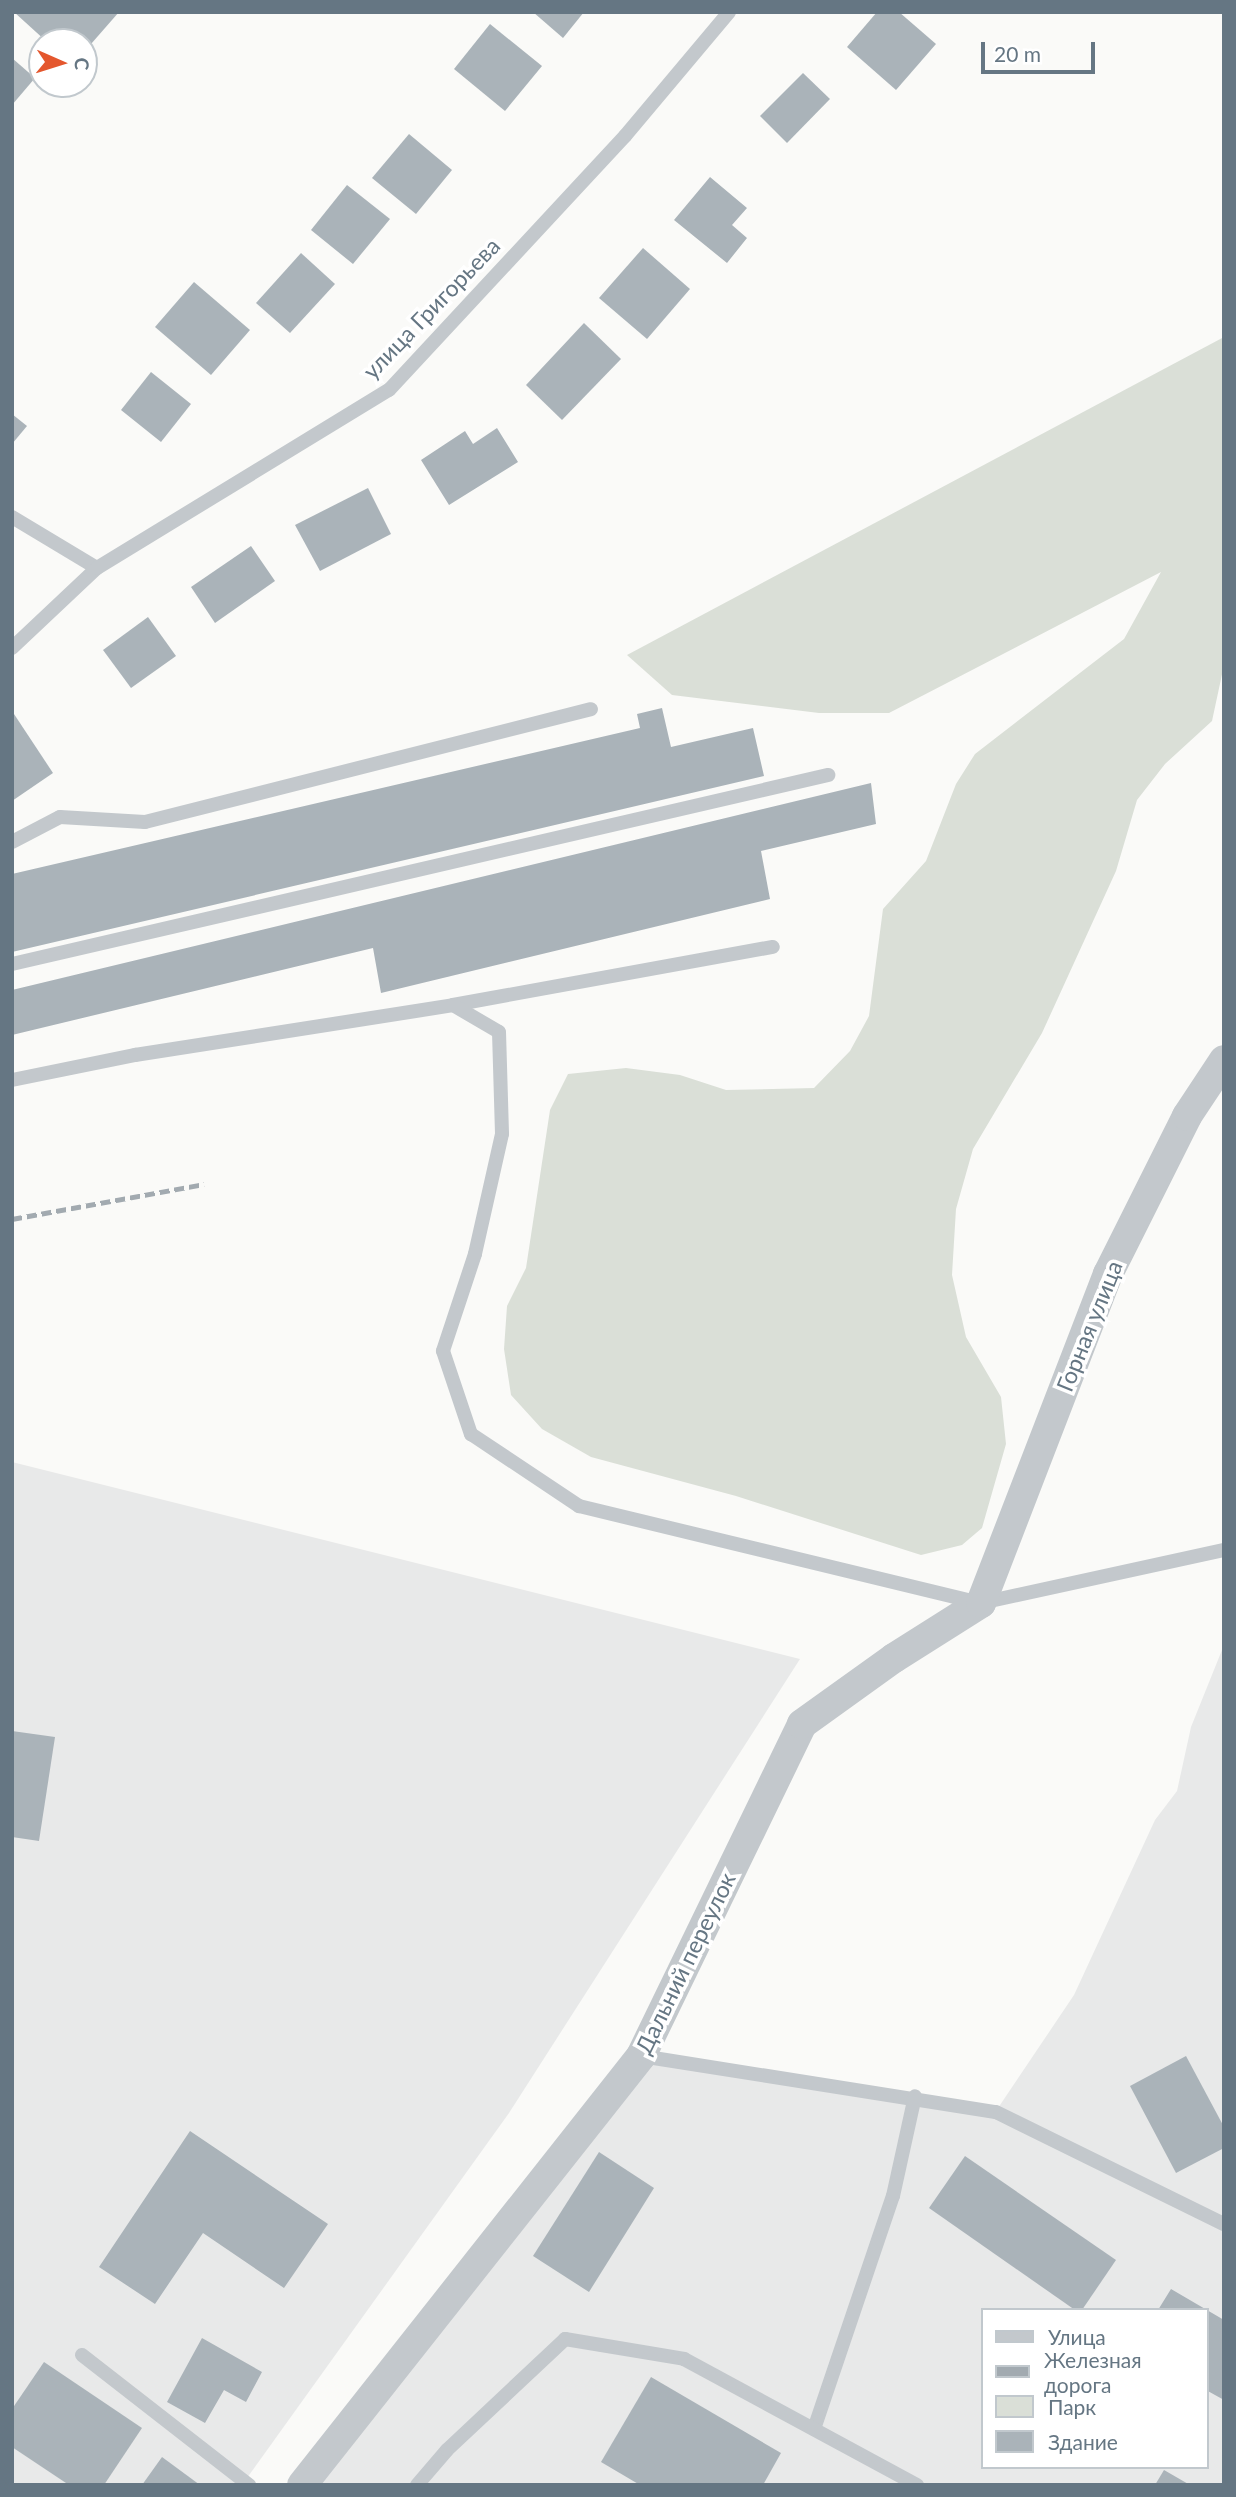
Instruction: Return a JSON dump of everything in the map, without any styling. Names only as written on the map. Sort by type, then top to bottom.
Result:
[{"type":"street","name":"Горная улица","points":[[981,1604],[1108,1274],[1187,1116],[1224,1060]]},
{"type":"street","name":"Дальний переулок","points":[[302,2485],[641,2056],[802,1724],[894,1658],[981,1604]]},
{"type":"lane","name":"улица Григорьева","points":[[12,648],[97,568],[389,390],[625,136],[729,12]]},
{"type":"lane","points":[[12,517],[97,568]]},
{"type":"lane","points":[[12,842],[60,817],[145,822],[591,709]]},
{"type":"lane","points":[[12,964],[828,775]]},
{"type":"lane","points":[[12,1080],[135,1055],[453,1005],[774,947]]},
{"type":"lane","points":[[453,1005],[499,1032],[502,1134],[475,1254],[443,1351],[471,1434],[579,1506],[981,1604],[1224,1550]]},
{"type":"lane","points":[[641,2056],[915,2096],[996,2112],[1224,2224]]},
{"type":"lane","points":[[814,2429],[893,2196],[915,2096]]},
{"type":"lane","points":[[417,2485],[447,2450],[565,2339],[684,2359],[917,2485]]},
{"type":"lane","points":[[82,2356],[249,2485]]},
{"type":"shaded area","points":[[12,1462],[800,1659],[509,2113],[242,2485],[12,2485]]},
{"type":"shaded area","points":[[1224,1645],[1224,2485],[296,2485],[641,2056],[996,2111],[1074,1995],[1155,1820],[1177,1791],[1191,1727]]},
{"type":"green space","points":[[1224,337],[1224,665],[1212,721],[1165,764],[1137,800],[1116,871],[1042,1033],[973,1149],[956,1209],[952,1275],[966,1337],[1001,1397],[1006,1444],[982,1528],[962,1545],[921,1555],[736,1496],[591,1457],[542,1429],[511,1395],[504,1349],[507,1306],[526,1268],[550,1110],[568,1074],[626,1068],[680,1075],[726,1090],[814,1088],[850,1051],[869,1016],[883,909],[926,861],[956,784],[975,754],[1124,639],[1161,572],[889,713],[819,713],[672,695],[627,655]]},
{"type":"building","points":[[14,12],[119,12],[98,36],[98,28],[32,28]]},
{"type":"building","points":[[533,12],[584,12],[563,38]]},
{"type":"building","points":[[877,12],[899,12],[936,44],[896,90],[847,47]]},
{"type":"building","points":[[490,24],[542,66],[505,111],[454,69]]},
{"type":"building","points":[[12,58],[28,72],[28,86],[12,105]]},
{"type":"building","points":[[803,73],[830,99],[787,143],[760,116]]},
{"type":"building","points":[[409,134],[452,170],[416,214],[372,178]]},
{"type":"building","points":[[710,177],[747,208],[732,225],[747,238],[727,263],[674,220]]},
{"type":"building","points":[[347,185],[390,219],[353,264],[311,230]]},
{"type":"building","points":[[643,248],[690,289],[647,339],[599,298]]},
{"type":"building","points":[[301,253],[335,284],[290,333],[256,303]]},
{"type":"building","points":[[194,282],[250,330],[211,375],[155,327]]},
{"type":"building","points":[[584,323],[621,359],[562,420],[526,385]]},
{"type":"building","points":[[151,372],[191,404],[161,442],[121,410]]},
{"type":"building","points":[[12,414],[27,426],[12,444]]},
{"type":"building","points":[[497,428],[518,462],[449,505],[421,460],[465,431],[473,444]]},
{"type":"building","points":[[368,488],[391,534],[320,571],[295,525]]},
{"type":"building","points":[[251,546],[275,581],[215,623],[191,587]]},
{"type":"building","points":[[148,617],[176,656],[131,688],[103,650]]},
{"type":"building","points":[[662,708],[671,747],[753,728],[764,776],[12,952],[12,874],[640,728],[637,714]]},
{"type":"building","points":[[14,714],[53,773],[12,801],[12,715]]},
{"type":"building","points":[[871,783],[876,824],[761,851],[770,899],[381,993],[373,948],[12,1035],[12,990]]},
{"type":"building","points":[[12,1731],[55,1737],[39,1841],[12,1837]]},
{"type":"building","points":[[1186,2056],[1224,2127],[1224,2148],[1176,2173],[1130,2086]]},
{"type":"building","points":[[190,2131],[328,2224],[284,2288],[203,2233],[155,2304],[99,2267]]},
{"type":"building","points":[[599,2152],[654,2188],[589,2292],[533,2256]]},
{"type":"building","points":[[965,2156],[1116,2260],[1083,2308],[1072,2308],[929,2208]]},
{"type":"building","points":[[1171,2289],[1203,2308],[1159,2308]]},
{"type":"building","points":[[1208,2311],[1224,2320],[1224,2400],[1208,2391]]},
{"type":"building","points":[[202,2338],[262,2372],[246,2402],[224,2390],[205,2423],[167,2402]]},
{"type":"building","points":[[44,2362],[142,2428],[104,2485],[69,2485],[12,2447],[12,2409]]},
{"type":"building","points":[[651,2377],[781,2453],[763,2485],[640,2485],[601,2462]]},
{"type":"building","points":[[162,2457],[200,2485],[142,2485]]},
{"type":"building","points":[[1164,2470],[1190,2485],[1155,2485]]},
{"type":"railway","points":[[12,1219],[204,1184]]}]
